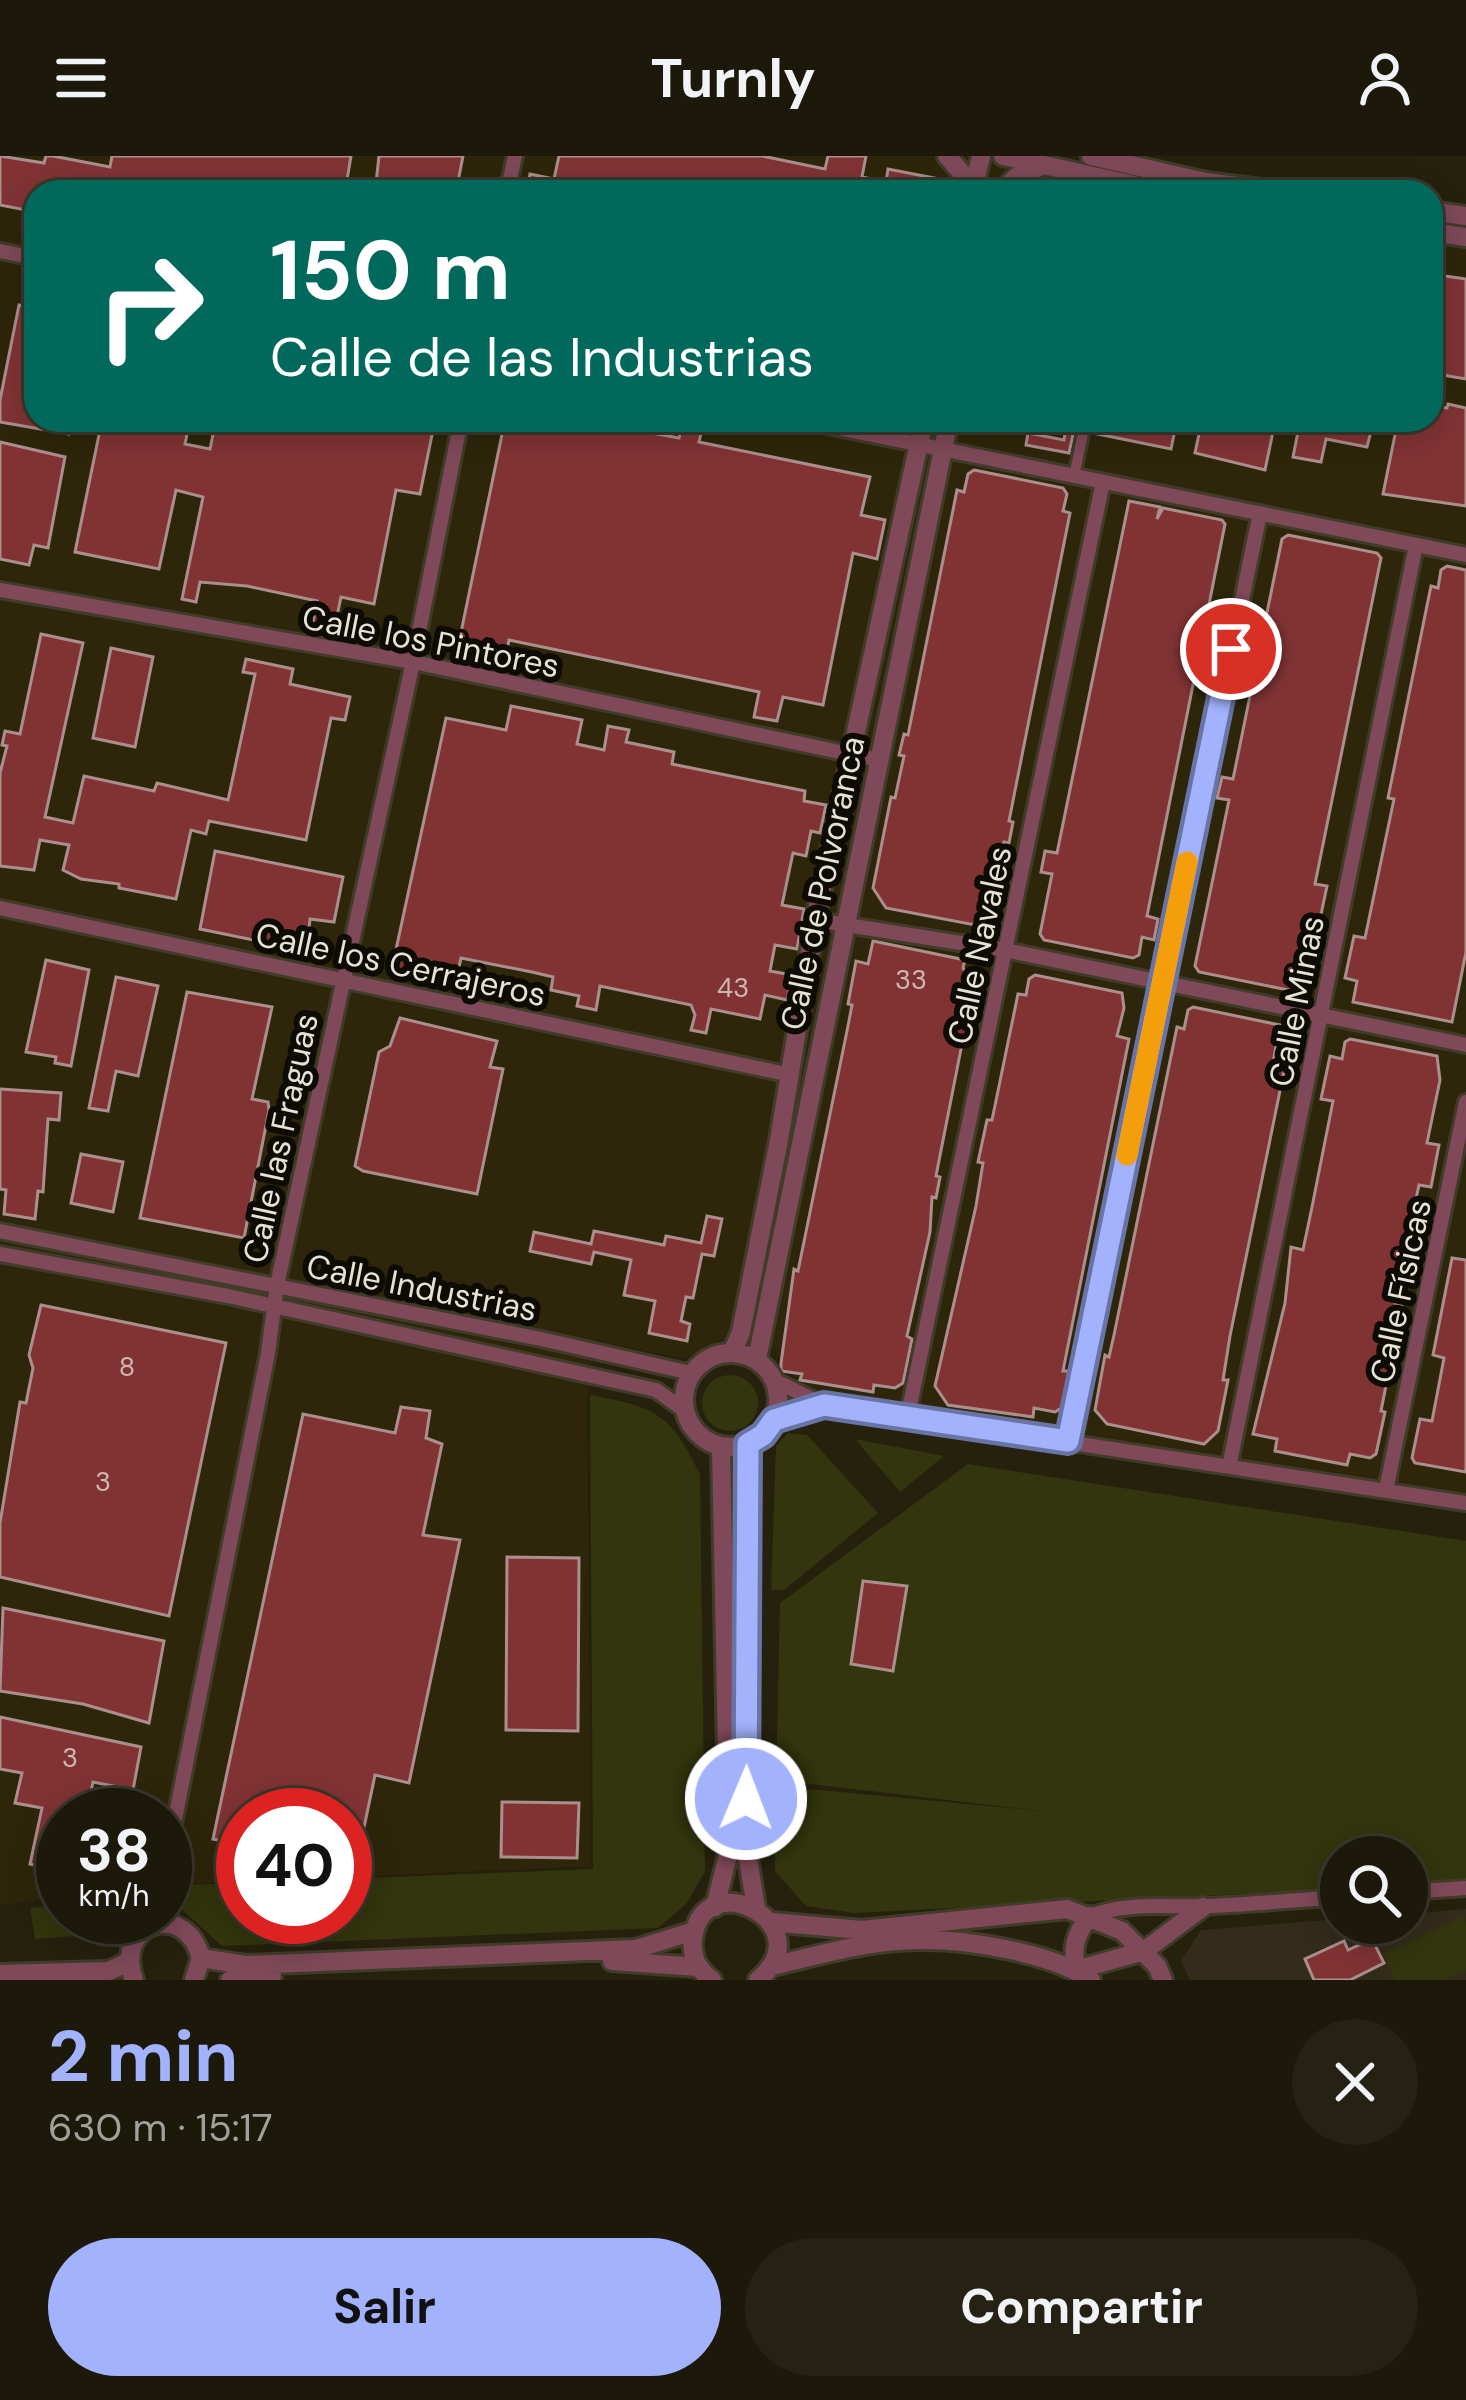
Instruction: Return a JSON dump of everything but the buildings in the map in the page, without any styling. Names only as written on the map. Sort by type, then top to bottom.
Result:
[{"type":"street","points":[[947,156],[973,180]]},
{"type":"street","points":[[982,156],[1001,156],[1100,180]]},
{"type":"street","points":[[1091,156],[1197,180]]},
{"type":"street","points":[[1008,180],[1043,165]]},
{"type":"street","name":"Calle las Fraguas","points":[[181,1788],[268,1353],[277,1285],[459,432]]},
{"type":"street","points":[[858,432],[1466,555]]},
{"type":"street","name":"Calle de Polvoranca","points":[[732,1353],[741,1332],[791,1075],[815,920],[922,432]]},
{"type":"street","name":"Calle de Polvoranca","points":[[757,1359],[947,432]]},
{"type":"street","points":[[1074,476],[1083,432]]},
{"type":"street","name":"Calle Navales","points":[[907,1419],[1103,482]]},
{"type":"street","points":[[1068,1441],[1260,513]]},
{"type":"street","name":"Calle Minas","points":[[1229,1467],[1416,545]]},
{"type":"street","name":"Calle los Pintores","points":[[0,590],[413,662],[878,760]]},
{"type":"street","name":"Calle los Cerrajeros","points":[[0,908],[791,1075]]},
{"type":"street","points":[[815,920],[1005,950],[1466,1045]]},
{"type":"street","name":"Calle Físicas","points":[[1386,1490],[1466,1102]]},
{"type":"street","name":"Calle Industrias","points":[[0,1231],[691,1372]]},
{"type":"street","name":"Calle Industrias","points":[[0,1254],[273,1306],[656,1390],[684,1410]]},
{"type":"street","points":[[774,1380],[778,1407],[774,1420],[748,1444],[721,1446],[696,1431],[684,1410],[691,1372],[716,1355],[732,1353],[757,1359],[774,1380],[824,1405],[1466,1503]]},
{"type":"street","points":[[774,1420],[824,1405]]},
{"type":"street","points":[[748,1444],[746,1846],[764,1915],[778,1946],[766,1975]]},
{"type":"street","points":[[715,1907],[729,1851],[721,1446]]},
{"type":"street","points":[[1428,1891],[1466,1888]]},
{"type":"street","points":[[1083,1975],[1072,1950],[1079,1930],[1090,1916],[1108,1909],[1320,1898]]},
{"type":"street","points":[[705,1975],[693,1953],[694,1931],[715,1907],[735,1902],[764,1915],[862,1930],[1067,1910],[1122,1931],[1156,1959]]},
{"type":"street","points":[[766,1975],[817,1954],[919,1940],[1032,1954],[1083,1975],[1156,1959],[1203,1906]]},
{"type":"street","points":[[201,1958],[246,1964],[636,1949],[694,1931]]},
{"type":"street","points":[[192,1937],[201,1958],[194,1980]]},
{"type":"street","points":[[0,1974],[109,1971],[132,1976],[135,1944]]},
{"type":"street","points":[[230,1980],[623,1961],[705,1975]]},
{"type":"shaded area","points":[[0,156],[980,156],[1115,180],[24,180],[24,432],[1443,432],[1443,238],[1466,242],[1466,1501],[813,1399],[773,1350],[722,1339],[685,1359],[595,1340],[587,1398],[591,1866],[372,1876],[372,1788],[216,1788],[216,1883],[192,1884],[192,1788],[36,1788],[36,1900],[0,1905]]},
{"type":"shaded area","points":[[1466,1909],[1466,1980],[1190,1980],[1181,1961],[1201,1930],[1320,1921],[1320,1944],[1428,1944],[1428,1912]]},
{"type":"green space","points":[[730,1375],[750,1383],[758,1403],[750,1423],[730,1431],[710,1423],[702,1403],[710,1383]]},
{"type":"green space","points":[[590,1395],[658,1416],[679,1438],[700,1474],[705,1871],[687,1903],[658,1928],[372,1940],[372,1878],[593,1869]]},
{"type":"green space","points":[[788,1433],[807,1435],[878,1513],[784,1590],[771,1590],[776,1446]]},
{"type":"green space","points":[[855,1439],[944,1456],[900,1492]]},
{"type":"green space","points":[[968,1464],[1466,1541],[1466,1882],[1428,1884],[1428,1836],[1320,1836],[1320,1890],[854,1913],[806,1906],[775,1871],[776,1786],[1042,1811],[776,1780],[780,1603]]},
{"type":"green space","points":[[216,1884],[216,1941],[192,1919],[192,1885]]},
{"type":"green space","points":[[36,1907],[36,1939],[35,1939],[30,1908]]},
{"type":"green space","points":[[1462,1916],[1466,1969],[1444,1980],[1395,1980],[1383,1954],[1404,1944],[1428,1944],[1428,1932]]},
{"type":"slow traffic","points":[[1127,1155],[1187,862]]},
{"type":"route","points":[[746,1799],[748,1444],[774,1420],[824,1405],[1068,1441],[1231,649]]}]
